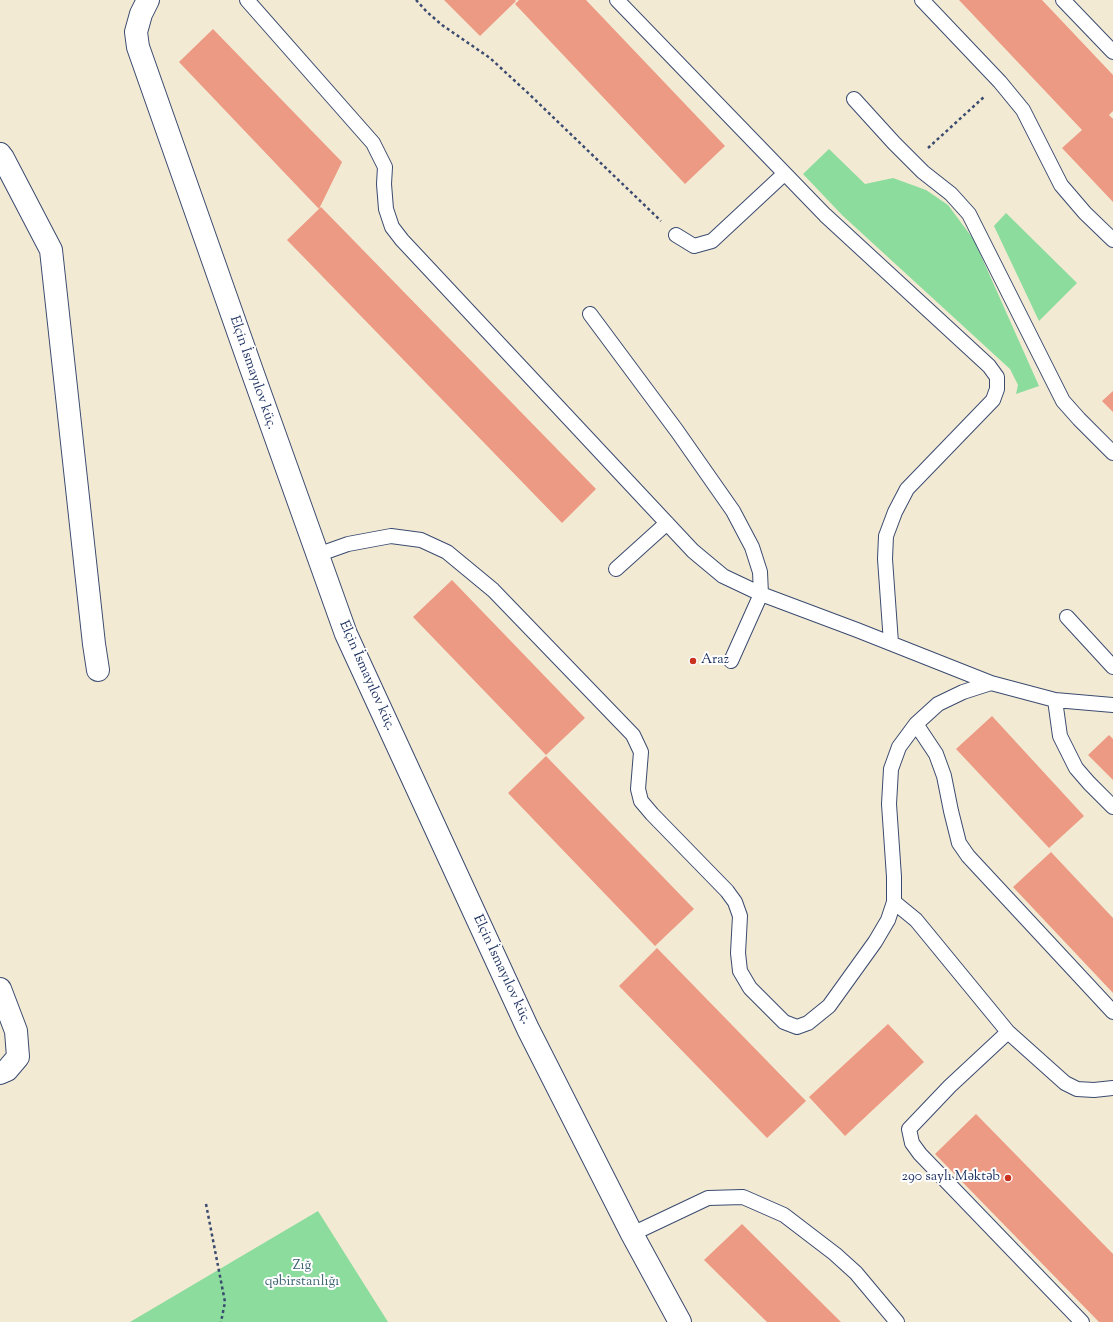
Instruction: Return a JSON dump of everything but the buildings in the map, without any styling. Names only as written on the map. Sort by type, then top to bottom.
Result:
[{"type":"street","name":"Elçin İsmayılov küç.","points":[[148,0],[141,14],[136,32],[138,47],[346,634],[528,1029],[632,1234],[680,1322]]},
{"type":"street","points":[[0,154],[51,250],[98,670]]},
{"type":"street","points":[[0,989],[16,1030],[18,1057],[7,1070],[0,1074]]},
{"type":"lane","points":[[247,0],[373,143],[385,167],[384,184],[386,209],[392,227],[402,240],[693,551],[723,576],[761,594],[891,643],[991,683],[1055,700],[1113,705]]},
{"type":"lane","points":[[617,0],[824,215],[989,366],[997,377],[997,389],[993,400],[907,489],[895,512],[886,536],[885,559],[891,643]]},
{"type":"lane","points":[[922,0],[1000,82],[1023,110],[1062,185],[1085,213],[1113,240]]},
{"type":"lane","points":[[1063,0],[1113,52]]},
{"type":"lane","points":[[854,98],[922,172],[951,194],[969,214],[1062,400],[1113,453]]},
{"type":"lane","points":[[676,235],[694,246],[712,241],[784,174]]},
{"type":"lane","points":[[590,314],[677,431],[733,511],[752,547],[760,572],[761,594],[731,661]]},
{"type":"lane","points":[[616,569],[667,523]]},
{"type":"lane","points":[[317,555],[348,544],[391,536],[421,540],[446,552],[493,590],[633,736],[641,752],[638,788],[641,801],[727,891],[735,902],[740,916],[738,953],[740,971],[750,988],[784,1022],[798,1027],[808,1023],[829,1006],[875,942],[888,920],[894,902],[894,877],[889,804],[891,769],[899,747],[916,724],[938,704],[963,692],[991,683]]},
{"type":"lane","points":[[1067,617],[1113,667]]},
{"type":"lane","points":[[1055,700],[1060,736],[1076,768],[1113,807]]},
{"type":"lane","points":[[916,724],[936,754],[944,776],[959,843],[968,856],[1113,1012]]},
{"type":"lane","points":[[894,902],[916,920],[1008,1032],[1066,1083],[1077,1089],[1094,1090],[1113,1088]]},
{"type":"lane","points":[[1008,1032],[950,1086],[909,1129],[910,1136],[912,1143],[920,1154],[1082,1322]]},
{"type":"lane","points":[[632,1234],[708,1198],[743,1197],[784,1215],[835,1254],[856,1273],[897,1322]]},
{"type":"path","points":[[416,0],[442,26],[490,58],[676,235]]},
{"type":"path","points":[[913,162],[1000,82]]},
{"type":"path","points":[[206,1204],[225,1302],[221,1322]]},
{"type":"green space","points":[[829,149],[865,184],[893,178],[926,190],[948,205],[974,240],[1039,386],[1016,394],[1018,385],[1010,369],[842,215],[803,174]]},
{"type":"green space","points":[[1006,213],[1077,283],[1039,321],[994,226]]},
{"type":"green space","name":"Zığ qəbirstanlığı","points":[[318,1211],[388,1322],[130,1322]]},
{"type":"place","name":"Araz","points":[[693,661]]},
{"type":"place","name":"290 saylı Məktəb","points":[[1008,1178]]}]
